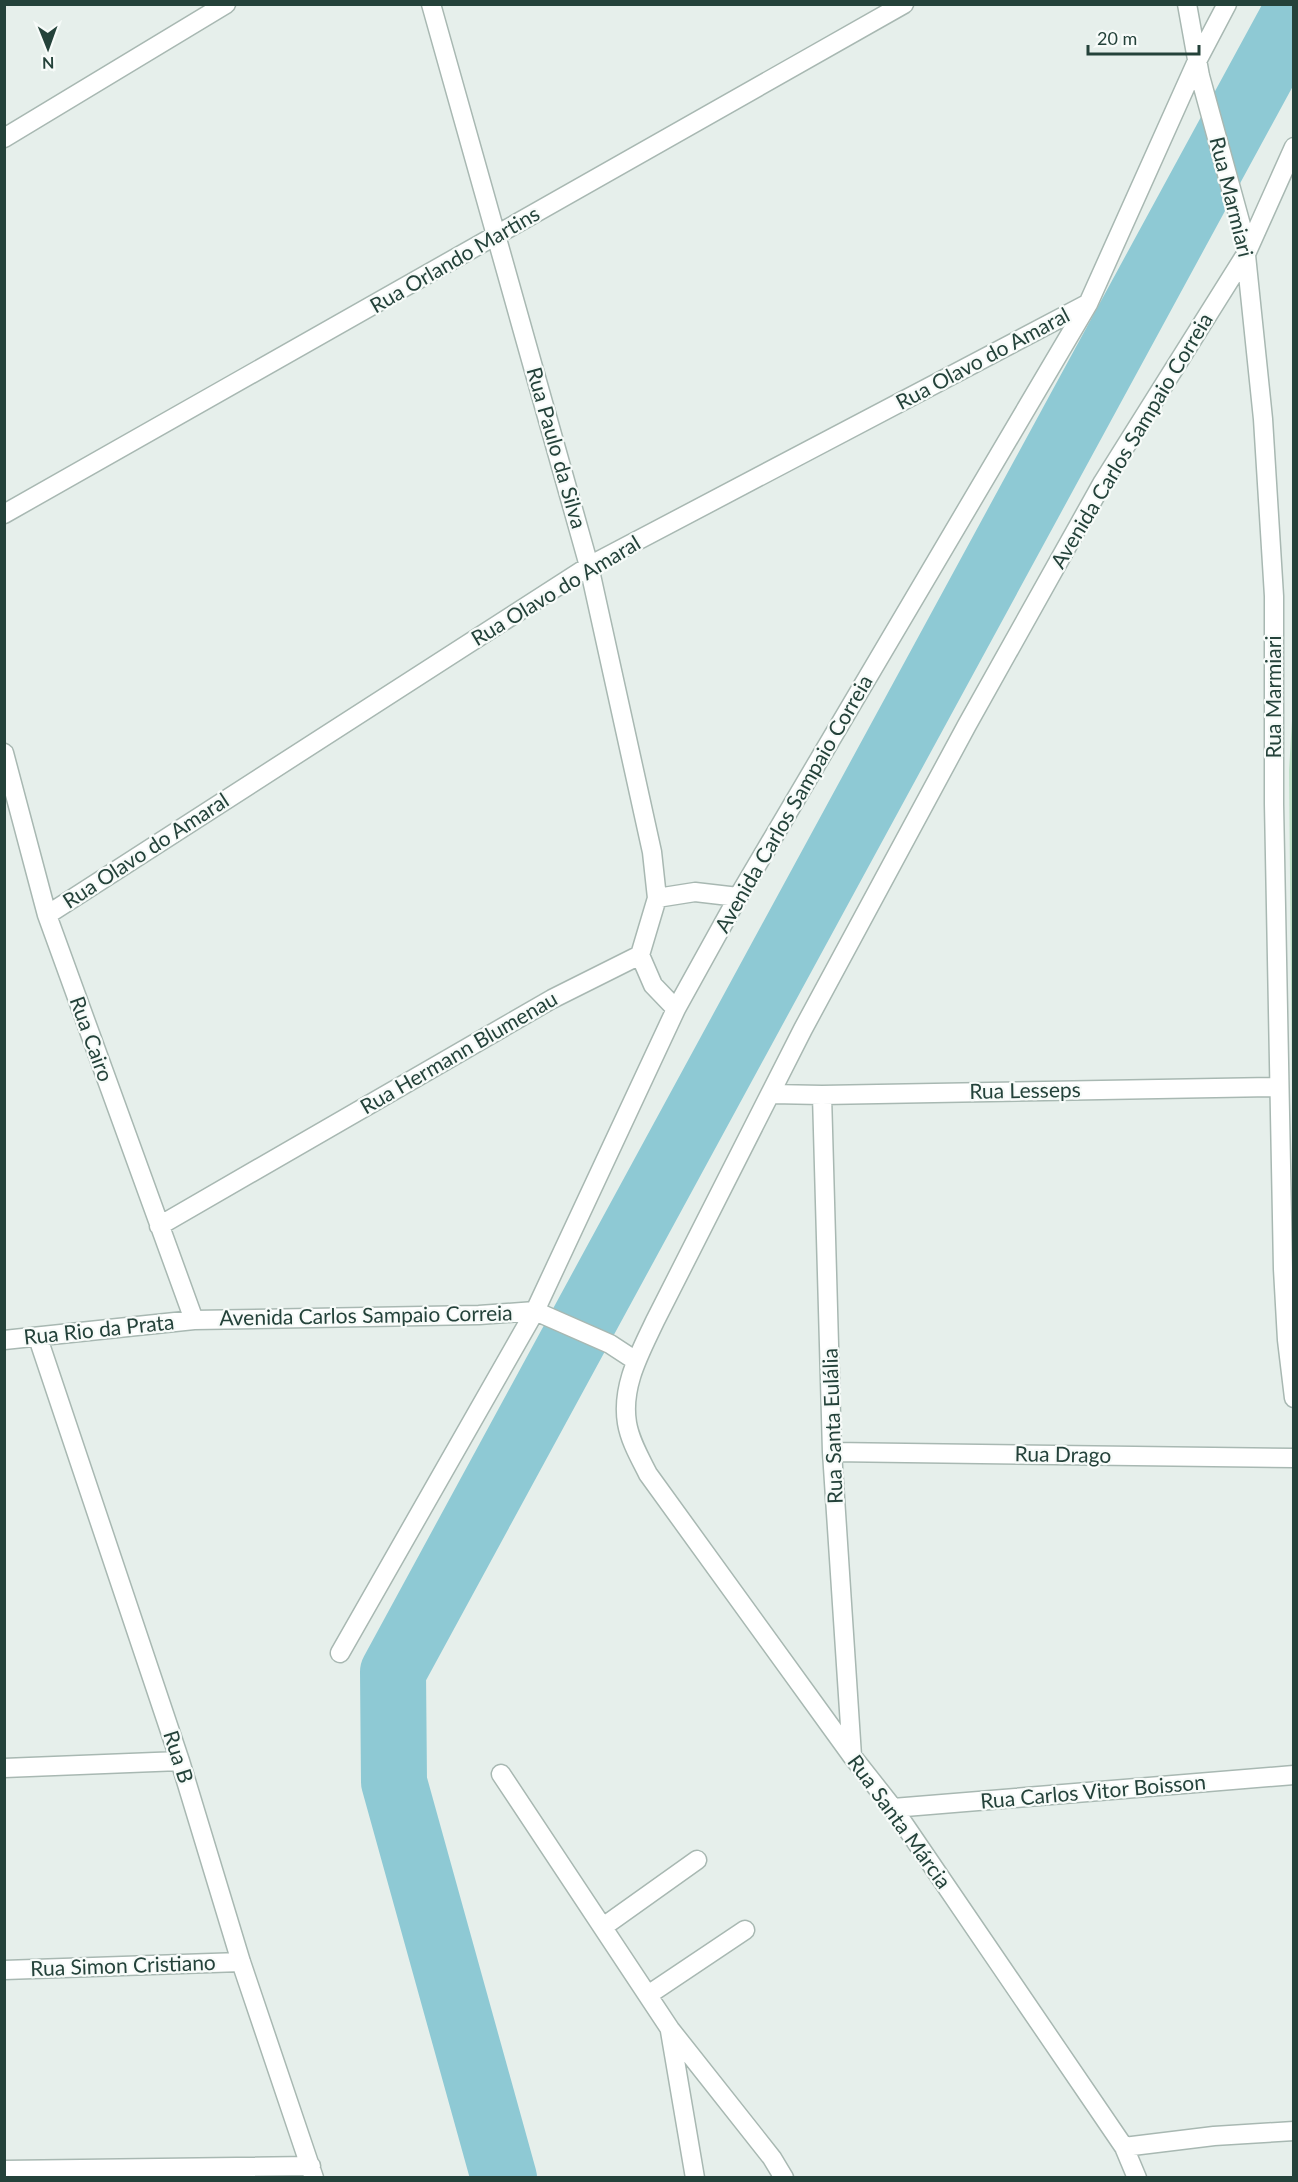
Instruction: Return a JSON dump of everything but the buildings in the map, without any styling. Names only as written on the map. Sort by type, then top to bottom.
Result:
[{"type":"street","points":[[4,138],[226,4]]},
{"type":"street","name":"Rua Paulo da Silva","points":[[430,4],[589,566],[652,852],[657,898]]},
{"type":"street","name":"Rua Orlando Martins","points":[[4,514],[904,4]]},
{"type":"street","name":"Rua Marmiari","points":[[1187,4],[1199,69],[1245,245],[1263,419],[1274,596],[1274,804],[1283,1269],[1293,1398]]},
{"type":"street","name":"Avenida Carlos Sampaio Correia","points":[[194,1320],[541,1314],[676,1009],[738,897],[1088,304],[1199,69],[1227,4]]},
{"type":"street","name":"Avenida Carlos Sampaio Correia","points":[[648,1474],[633,1444],[627,1422],[627,1390],[636,1362],[803,1029],[950,757],[1102,482],[1245,245],[1293,147]]},
{"type":"street","name":"Rua Olavo do Amaral","points":[[47,915],[589,566],[1088,304]]},
{"type":"street","name":"Rua Cairo","points":[[4,753],[47,915],[194,1320]]},
{"type":"street","points":[[676,1009],[653,985],[640,955],[657,898],[695,892],[738,897]]},
{"type":"street","name":"Rua Hermann Blumenau","points":[[159,1226],[542,1005],[640,955]]},
{"type":"street","name":"Rua Lesseps","points":[[772,1094],[1279,1087]]},
{"type":"street","name":"Rua Santa Eulália","points":[[822,1095],[832,1452],[852,1756]]},
{"type":"street","points":[[340,1653],[541,1314],[610,1344],[636,1362]]},
{"type":"street","name":"Rua Rio da Prata","points":[[4,1340],[194,1320]]},
{"type":"street","name":"Rua B","points":[[38,1338],[180,1761],[241,1962],[313,2172]]},
{"type":"street","name":"Rua Drago","points":[[832,1452],[1293,1458]]},
{"type":"street","name":"Rua Santa Márcia","points":[[648,1474],[852,1756],[893,1808],[1124,2147],[1137,2178]]},
{"type":"street","points":[[4,1768],[180,1761]]},
{"type":"street","points":[[501,1774],[670,2029],[772,2158],[784,2178]]},
{"type":"street","name":"Rua Carlos Vitor Boisson","points":[[893,1808],[1293,1775]]},
{"type":"street","points":[[603,1927],[697,1860]]},
{"type":"street","points":[[648,1995],[745,1930]]},
{"type":"street","name":"Rua Simon Cristiano","points":[[4,1970],[241,1962]]},
{"type":"street","points":[[670,2029],[695,2178]]},
{"type":"street","points":[[1124,2147],[1214,2136],[1293,2131]]},
{"type":"street","points":[[772,2158],[776,2178]]},
{"type":"street","points":[[4,2170],[313,2172]]},
{"type":"green space","points":[[1294,705],[1293,1196],[1289,770]]},
{"type":"waterway","points":[[504,2178],[394,1782],[393,1672],[1294,15]]}]
